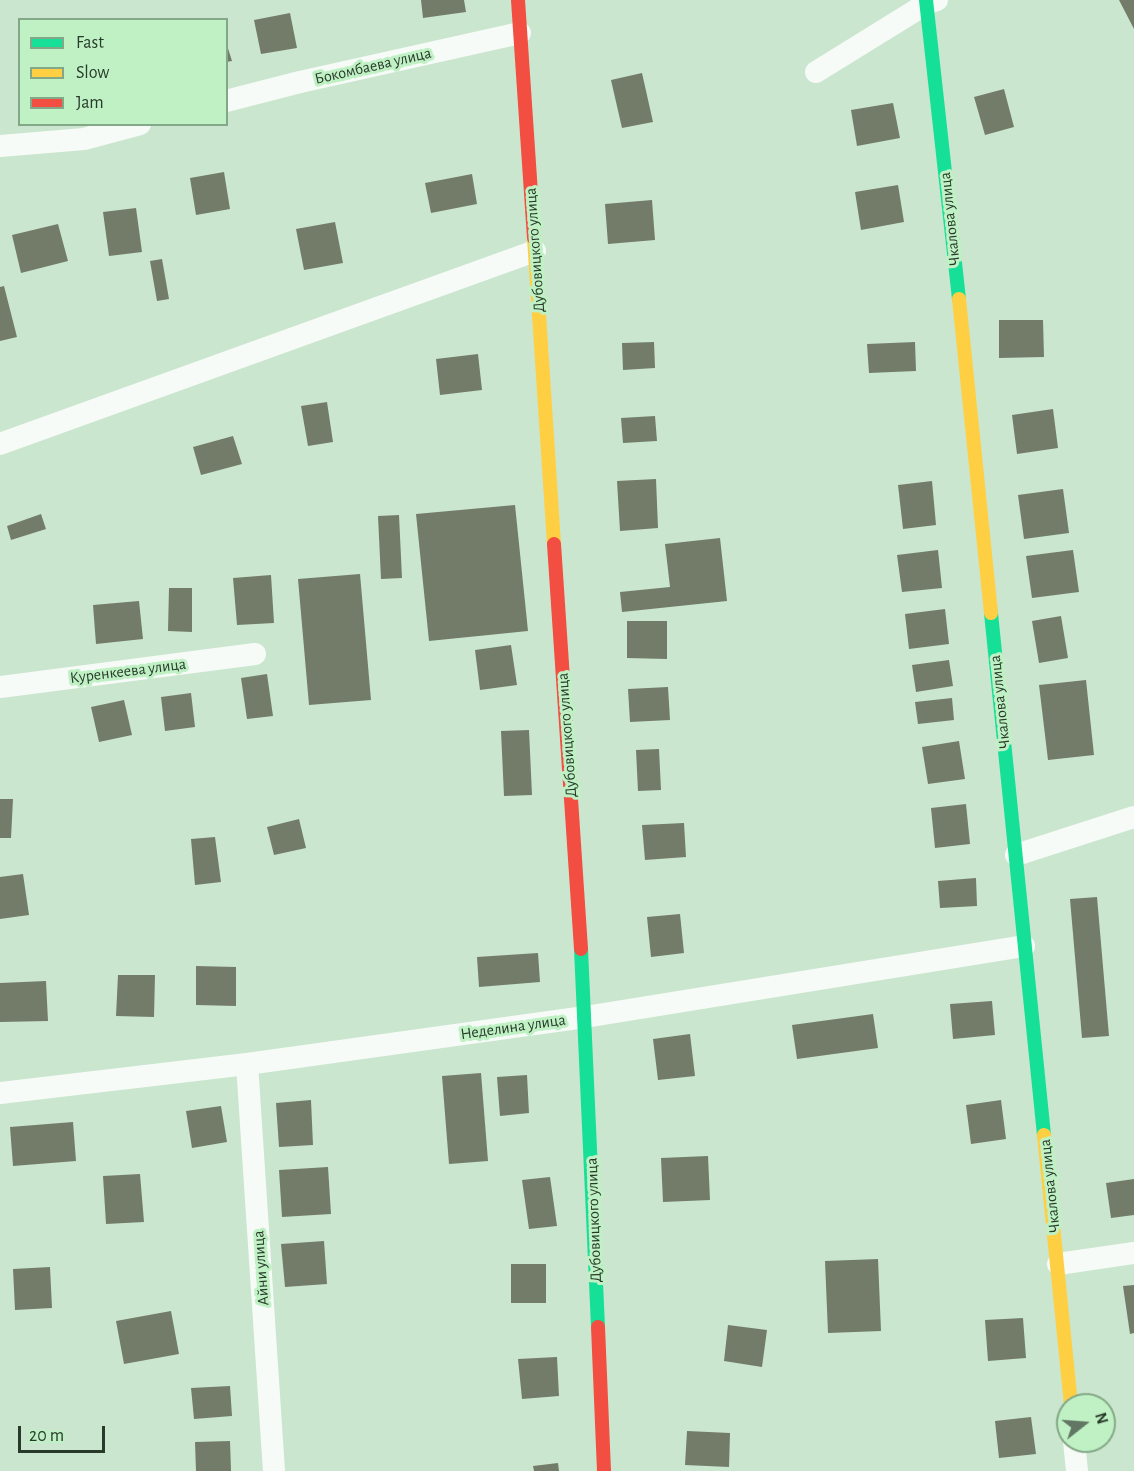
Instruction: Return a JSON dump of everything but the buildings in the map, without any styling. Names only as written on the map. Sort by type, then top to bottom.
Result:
[{"type":"street","name":"Дубовицкого улица","points":[[518,0],[585,1017],[604,1471]]},
{"type":"street","points":[[816,72],[929,1]]},
{"type":"street","name":"Чкалова улица","points":[[929,1],[1070,1393]]},
{"type":"street","name":"Бокомбаева улица","points":[[228,100],[520,33]]},
{"type":"street","points":[[0,146],[84,140],[133,126]]},
{"type":"street","points":[[0,444],[535,251]]},
{"type":"street","name":"Куренкеева улица","points":[[0,687],[255,654]]},
{"type":"street","points":[[1016,855],[1134,817]]},
{"type":"street","name":"Неделина улица","points":[[0,1093],[247,1064],[585,1017],[1024,946]]},
{"type":"street","name":"Айни улица","points":[[247,1064],[274,1471]]},
{"type":"street","points":[[1058,1264],[1134,1253]]},
{"type":"street","points":[[1075,1453],[1077,1471]]},
{"type":"traffic: fast","points":[[926,0],[959,299]]},
{"type":"traffic: fast","points":[[991,613],[1044,1135]]},
{"type":"traffic: fast","points":[[581,949],[598,1327]]},
{"type":"traffic: slow","points":[[534,238],[554,544]]},
{"type":"traffic: slow","points":[[959,299],[991,613]]},
{"type":"traffic: slow","points":[[1044,1135],[1070,1393]]},
{"type":"traffic: jam","points":[[518,0],[534,238]]},
{"type":"traffic: jam","points":[[554,544],[581,949]]},
{"type":"traffic: jam","points":[[598,1327],[604,1471]]}]
